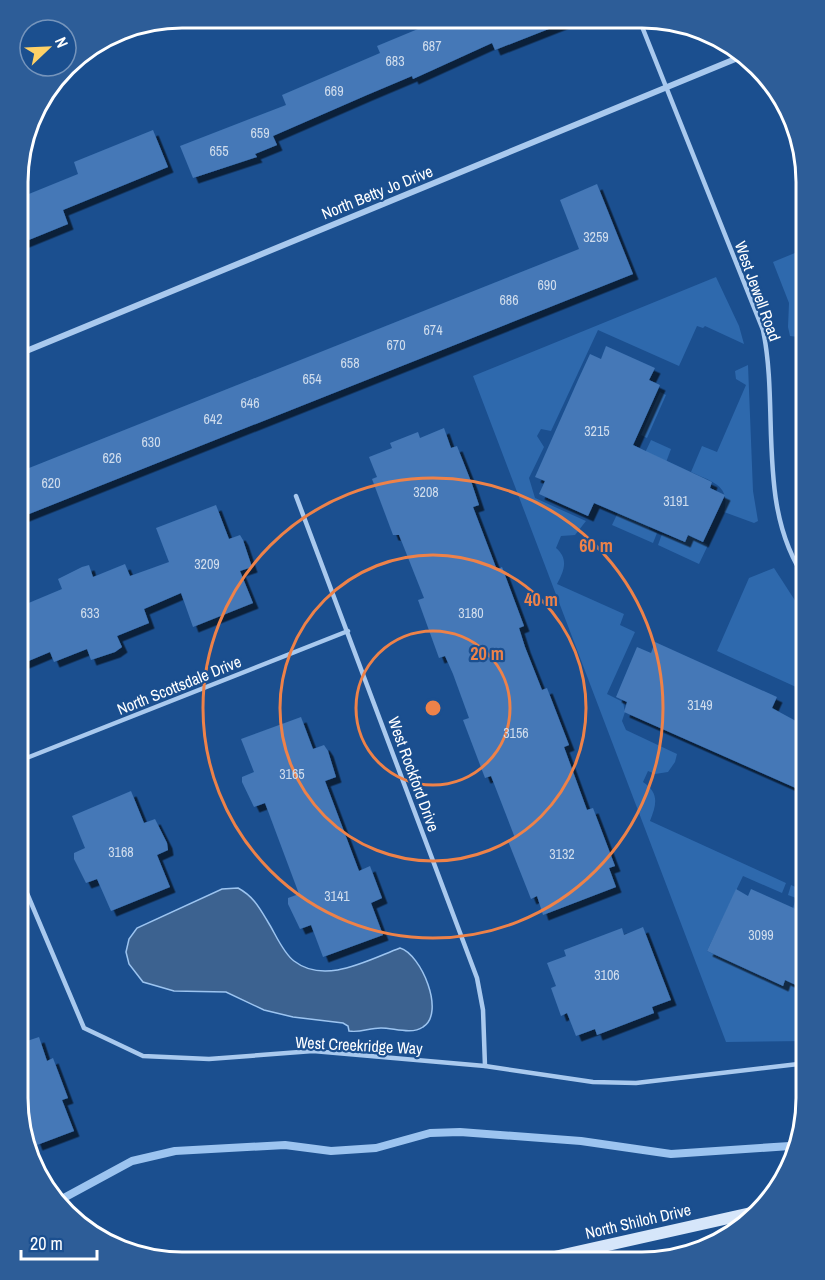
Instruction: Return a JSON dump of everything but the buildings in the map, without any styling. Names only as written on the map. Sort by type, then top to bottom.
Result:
[{"type":"main road","name":"North Shiloh Drive","points":[[577,1252],[741,1215]]},
{"type":"street","name":"North Betty Jo Drive","points":[[28,350],[735,59]]},
{"type":"lane","name":"West Jewell Road","points":[[643,28],[763,330],[768,356],[774,492],[784,536],[796,559]]},
{"type":"lane","name":"West Rockford Drive","points":[[296,496],[477,978],[483,1010],[484,1066]]},
{"type":"lane","name":"North Scottsdale Drive","points":[[28,757],[348,631]]},
{"type":"lane","name":"West Creekridge Way","points":[[28,896],[84,1028],[143,1056],[209,1059],[313,1052],[484,1066],[593,1082],[636,1083],[796,1064]]},
{"type":"green space","points":[[796,253],[796,337],[790,336],[789,303],[773,262]]},
{"type":"green space","points":[[716,277],[739,326],[744,344],[705,326],[703,328],[697,326],[679,366],[598,330],[551,431],[541,429],[537,436],[544,447],[529,478],[535,498],[586,521],[575,535],[561,536],[556,548],[563,556],[564,565],[557,584],[624,614],[620,625],[635,632],[607,694],[623,702],[625,712],[622,721],[626,730],[677,754],[668,772],[655,774],[648,771],[643,782],[652,790],[655,799],[650,821],[786,883],[782,893],[743,876],[707,951],[782,986],[785,980],[796,985],[796,1041],[726,1042],[473,376]]},
{"type":"green space","points":[[748,365],[753,491],[758,521],[754,523],[724,512],[725,496],[722,490],[713,482],[691,472],[702,446],[717,452],[746,385],[736,379],[735,371]]},
{"type":"green space","points":[[660,392],[666,395],[647,438],[641,435]]},
{"type":"green space","points":[[651,440],[671,449],[665,465],[644,455]]},
{"type":"green space","points":[[622,504],[650,527],[649,529],[657,533],[653,543],[612,525]]},
{"type":"green space","points":[[662,534],[684,542],[688,535],[708,545],[699,564],[658,545]]},
{"type":"green space","points":[[774,568],[796,602],[796,687],[717,651],[749,578]]},
{"type":"green space","points":[[791,885],[796,887],[796,898],[788,895]]},
{"type":"shaded area","points":[[238,888],[255,902],[290,957],[306,968],[333,971],[361,964],[400,948],[408,953],[416,961],[428,984],[432,1010],[429,1020],[423,1027],[413,1031],[381,1028],[349,1031],[348,1026],[343,1023],[293,1017],[264,1010],[226,992],[174,991],[143,982],[129,964],[126,952],[129,939],[137,928],[222,889]]},
{"type":"waterway","points":[[65,1197],[132,1161],[175,1151],[285,1145],[331,1151],[376,1148],[430,1133],[460,1132],[581,1141],[671,1154],[788,1146]]}]
